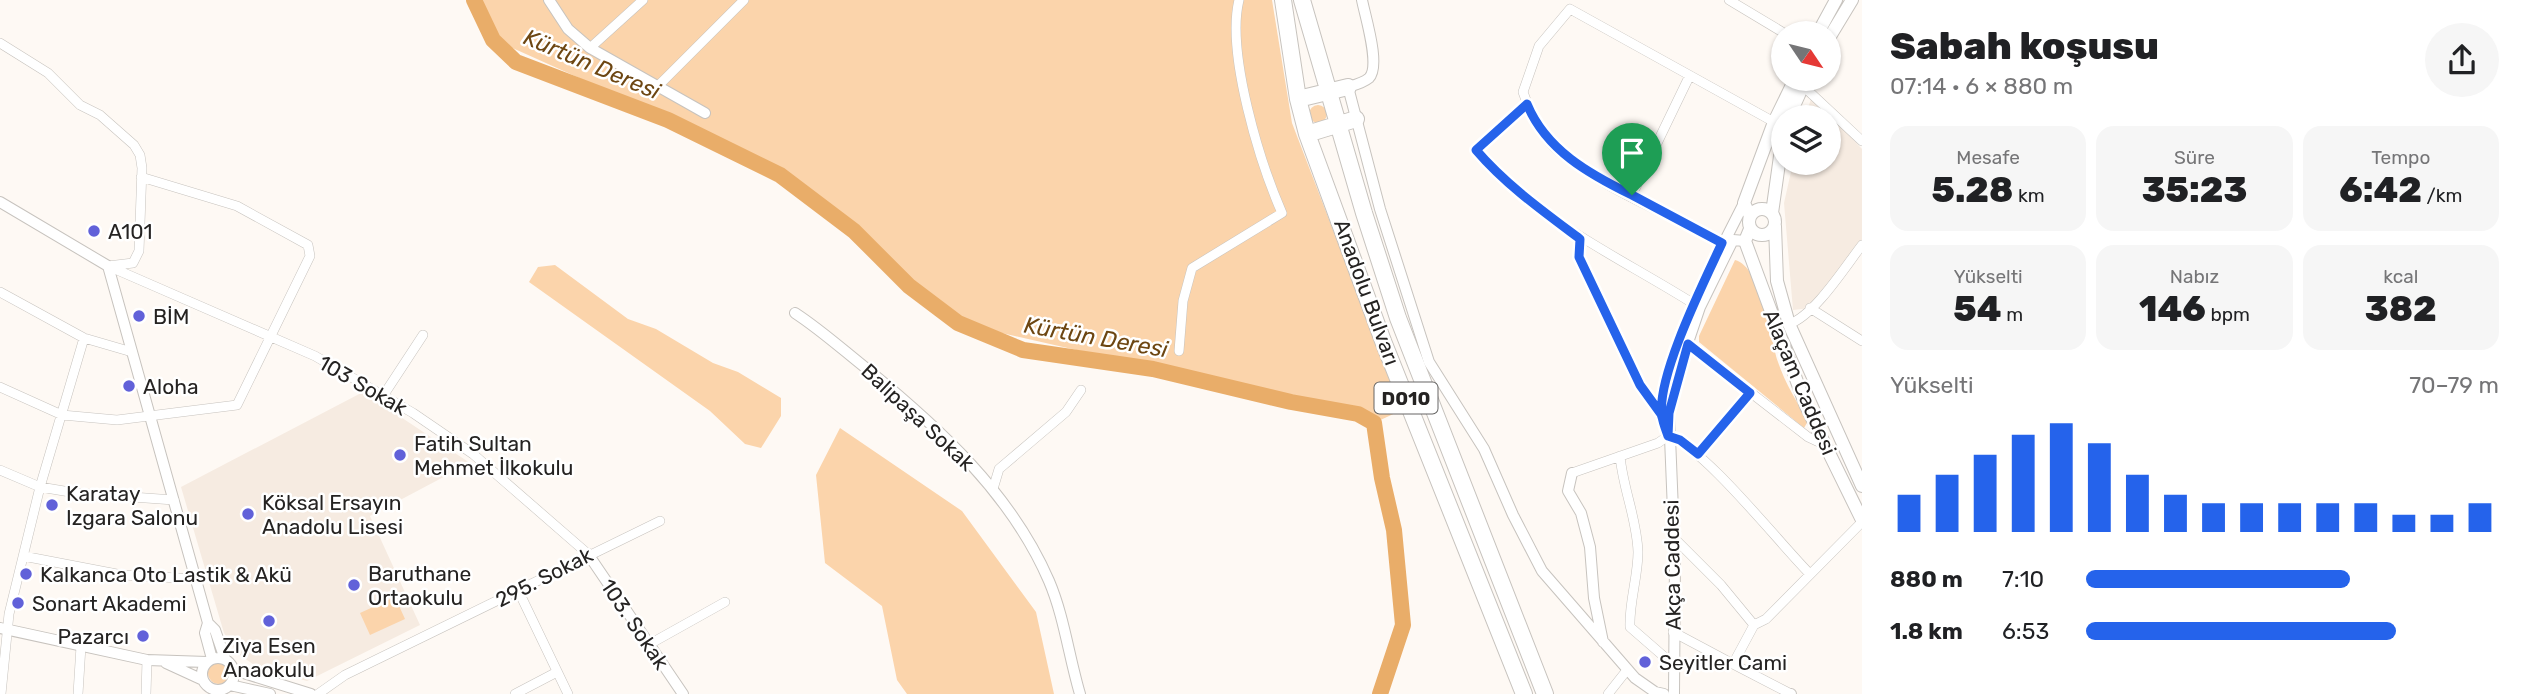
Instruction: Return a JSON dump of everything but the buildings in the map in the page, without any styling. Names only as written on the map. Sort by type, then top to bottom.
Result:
[{"type":"highway","name":"Anadolu Bulvarı","points":[[1283,0],[1298,99],[1307,134],[1383,341],[1524,694]]},
{"type":"highway","name":"Anadolu Bulvarı","points":[[1303,0],[1398,318],[1545,694]]},
{"type":"highway","points":[[1298,99],[1348,87]]},
{"type":"highway","points":[[1307,134],[1356,119]]},
{"type":"main road","points":[[1825,21],[1836,0]]},
{"type":"main road","points":[[1839,21],[1852,0]]},
{"type":"main road","points":[[1744,203],[1771,130]]},
{"type":"main road","name":"Alaçam Caddesi","points":[[1778,175],[1773,220],[1777,281],[1789,324],[1862,486]]},
{"type":"main road","name":"Alaçam Caddesi","points":[[1744,203],[1748,229],[1777,332],[1862,521]]},
{"type":"main road","points":[[1760,209],[1773,220],[1766,235],[1748,229],[1760,209]]},
{"type":"street","points":[[549,0],[568,29],[590,48],[705,113]]},
{"type":"street","points":[[590,48],[643,0]]},
{"type":"street","points":[[657,87],[744,0]]},
{"type":"street","points":[[1179,351],[1183,301],[1192,268],[1282,214],[1256,146],[1238,51],[1239,0]]},
{"type":"street","points":[[1362,0],[1373,54],[1373,71],[1369,78],[1348,87],[1384,221],[1429,362],[1484,449],[1513,515],[1542,571],[1627,670],[1655,692],[1664,694]]},
{"type":"street","points":[[1730,0],[1771,25]]},
{"type":"street","points":[[1722,243],[1632,195],[1553,146],[1533,118],[1523,92],[1539,46],[1570,9],[1771,120]]},
{"type":"street","points":[[0,43],[48,73],[80,104],[121,131],[140,155],[139,251],[132,263],[108,266],[0,202]]},
{"type":"street","points":[[1632,195],[1689,77]]},
{"type":"street","points":[[1811,91],[1862,141]]},
{"type":"street","points":[[1527,104],[1476,150],[1509,183],[1580,239],[1697,306],[1733,240],[1748,229]]},
{"type":"street","points":[[0,387],[62,415],[117,420],[237,405],[310,256],[308,245],[237,206],[141,177]]},
{"type":"street","name":"Akça Caddesi","points":[[1668,436],[1661,414],[1668,376],[1722,243],[1744,203]]},
{"type":"street","points":[[1580,239],[1579,257],[1640,385],[1661,414]]},
{"type":"street","points":[[1789,324],[1798,321],[1862,245]]},
{"type":"street","points":[[108,266],[208,623],[205,633],[209,660],[202,670],[208,687]]},
{"type":"street","name":"103 Sokak","points":[[108,266],[315,356],[383,396],[473,454],[588,554]]},
{"type":"street","points":[[0,292],[84,338],[132,352]]},
{"type":"street","name":"Akça Caddesi","points":[[1674,694],[1674,538],[1669,413],[1697,306]]},
{"type":"street","points":[[1810,308],[1862,341]]},
{"type":"street","name":"Balipaşa Sokak","points":[[795,313],[823,331],[918,412],[993,489],[1037,555],[1051,584],[1080,694]]},
{"type":"street","points":[[383,396],[423,335]]},
{"type":"street","points":[[1,694],[4,629],[40,487],[84,338]]},
{"type":"street","points":[[1688,344],[1808,437],[1827,446]]},
{"type":"street","points":[[993,489],[999,469],[1066,412],[1081,390]]},
{"type":"street","points":[[1698,454],[1750,393]]},
{"type":"street","points":[[1603,645],[1594,598],[1590,547],[1581,513],[1568,491],[1572,473],[1658,443],[1668,436],[1680,440],[1698,454],[1810,574]]},
{"type":"street","points":[[1620,456],[1622,482],[1635,523],[1638,551],[1630,627],[1676,667]]},
{"type":"street","points":[[0,470],[40,487],[76,493],[174,500]]},
{"type":"street","name":"295. Sokak","points":[[318,694],[345,675],[660,521]]},
{"type":"street","points":[[1733,664],[1754,625],[1766,619],[1862,521]]},
{"type":"street","points":[[1674,538],[1721,584],[1754,625]]},
{"type":"street","name":"103. Sokak","points":[[588,554],[683,694]]},
{"type":"street","points":[[23,556],[122,575],[197,579]]},
{"type":"street","points":[[517,590],[568,694]]},
{"type":"street","points":[[648,645],[724,602]]},
{"type":"street","points":[[208,623],[215,630],[225,659],[234,670],[311,694]]},
{"type":"street","points":[[4,629],[166,663],[208,687],[270,694]]},
{"type":"street","points":[[1673,632],[1789,694]]},
{"type":"street","points":[[78,694],[81,646]]},
{"type":"street","points":[[166,663],[174,660],[225,659]]},
{"type":"street","points":[[146,694],[147,660]]},
{"type":"street","points":[[227,689],[234,670]]},
{"type":"street","points":[[1608,694],[1627,670]]},
{"type":"street","points":[[515,694],[557,672]]},
{"type":"shaded area","points":[[476,0],[1272,0],[1292,123],[1402,410],[1374,423],[1358,414],[958,323],[854,231],[780,175],[713,138],[499,42]]},
{"type":"shaded area","points":[[1812,96],[1820,105],[1809,105]]},
{"type":"shaded area","points":[[1318,105],[1324,108],[1327,114],[1324,120],[1318,123],[1312,120],[1309,114],[1312,108]]},
{"type":"shaded area","points":[[1841,127],[1862,149],[1862,251],[1810,308],[1793,310],[1784,203],[1790,175],[1841,175]]},
{"type":"shaded area","points":[[1735,260],[1744,265],[1758,289],[1781,370],[1808,421],[1804,428],[1699,342],[1699,336]]},
{"type":"shaded area","points":[[555,265],[628,319],[656,329],[713,363],[738,372],[781,398],[781,416],[761,448],[745,444],[710,411],[529,282],[538,267]]},
{"type":"shaded area","points":[[363,392],[470,463],[370,516],[420,625],[307,681],[257,667],[237,653],[224,633],[181,487]]},
{"type":"shaded area","points":[[840,428],[962,511],[1036,612],[1054,694],[907,694],[897,680],[882,606],[825,563],[816,475]]},
{"type":"shaded area","points":[[395,597],[405,619],[370,635],[360,613]]},
{"type":"shaded area","points":[[215,662],[223,662],[230,669],[230,677],[223,684],[215,684],[208,677],[208,669]]},
{"type":"waterway","name":"Kürtün Deresi","points":[[474,0],[493,40],[516,62],[668,120],[780,175],[854,231],[909,286],[958,323],[1023,350],[1153,369],[1291,402],[1358,414],[1374,423],[1382,478],[1394,530],[1403,625],[1380,694]]},
{"type":"place","name":"A101","points":[[94,231]]},
{"type":"place","name":"BİM","points":[[139,316]]},
{"type":"place","name":"Aloha","points":[[129,386]]},
{"type":"place","name":"Fatih Sultan Mehmet İlkokulu","points":[[400,455]]},
{"type":"place","name":"Karatay Izgara Salonu","points":[[52,505]]},
{"type":"place","name":"Köksal Ersayın Anadolu Lisesi","points":[[248,514]]},
{"type":"place","name":"Kalkanca Oto Lastik & Akü","points":[[26,574]]},
{"type":"place","name":"Baruthane Ortaokulu","points":[[354,585]]},
{"type":"place","name":"Sonart Akademi","points":[[18,603]]},
{"type":"place","name":"Ziya Esen Anaokulu","points":[[269,621]]},
{"type":"place","name":"Pazarcı","points":[[143,636]]},
{"type":"place","name":"Seyitler Cami","points":[[1645,662]]},
{"type":"route","points":[[1632,195],[1584,168],[1553,146],[1533,118],[1527,104],[1476,150],[1491,167],[1536,206],[1580,239],[1579,257],[1640,385],[1661,414],[1668,436],[1669,413],[1676,378],[1688,344],[1750,393],[1698,454],[1680,440],[1668,436],[1661,414],[1668,376],[1679,341],[1722,243],[1632,195]]}]
